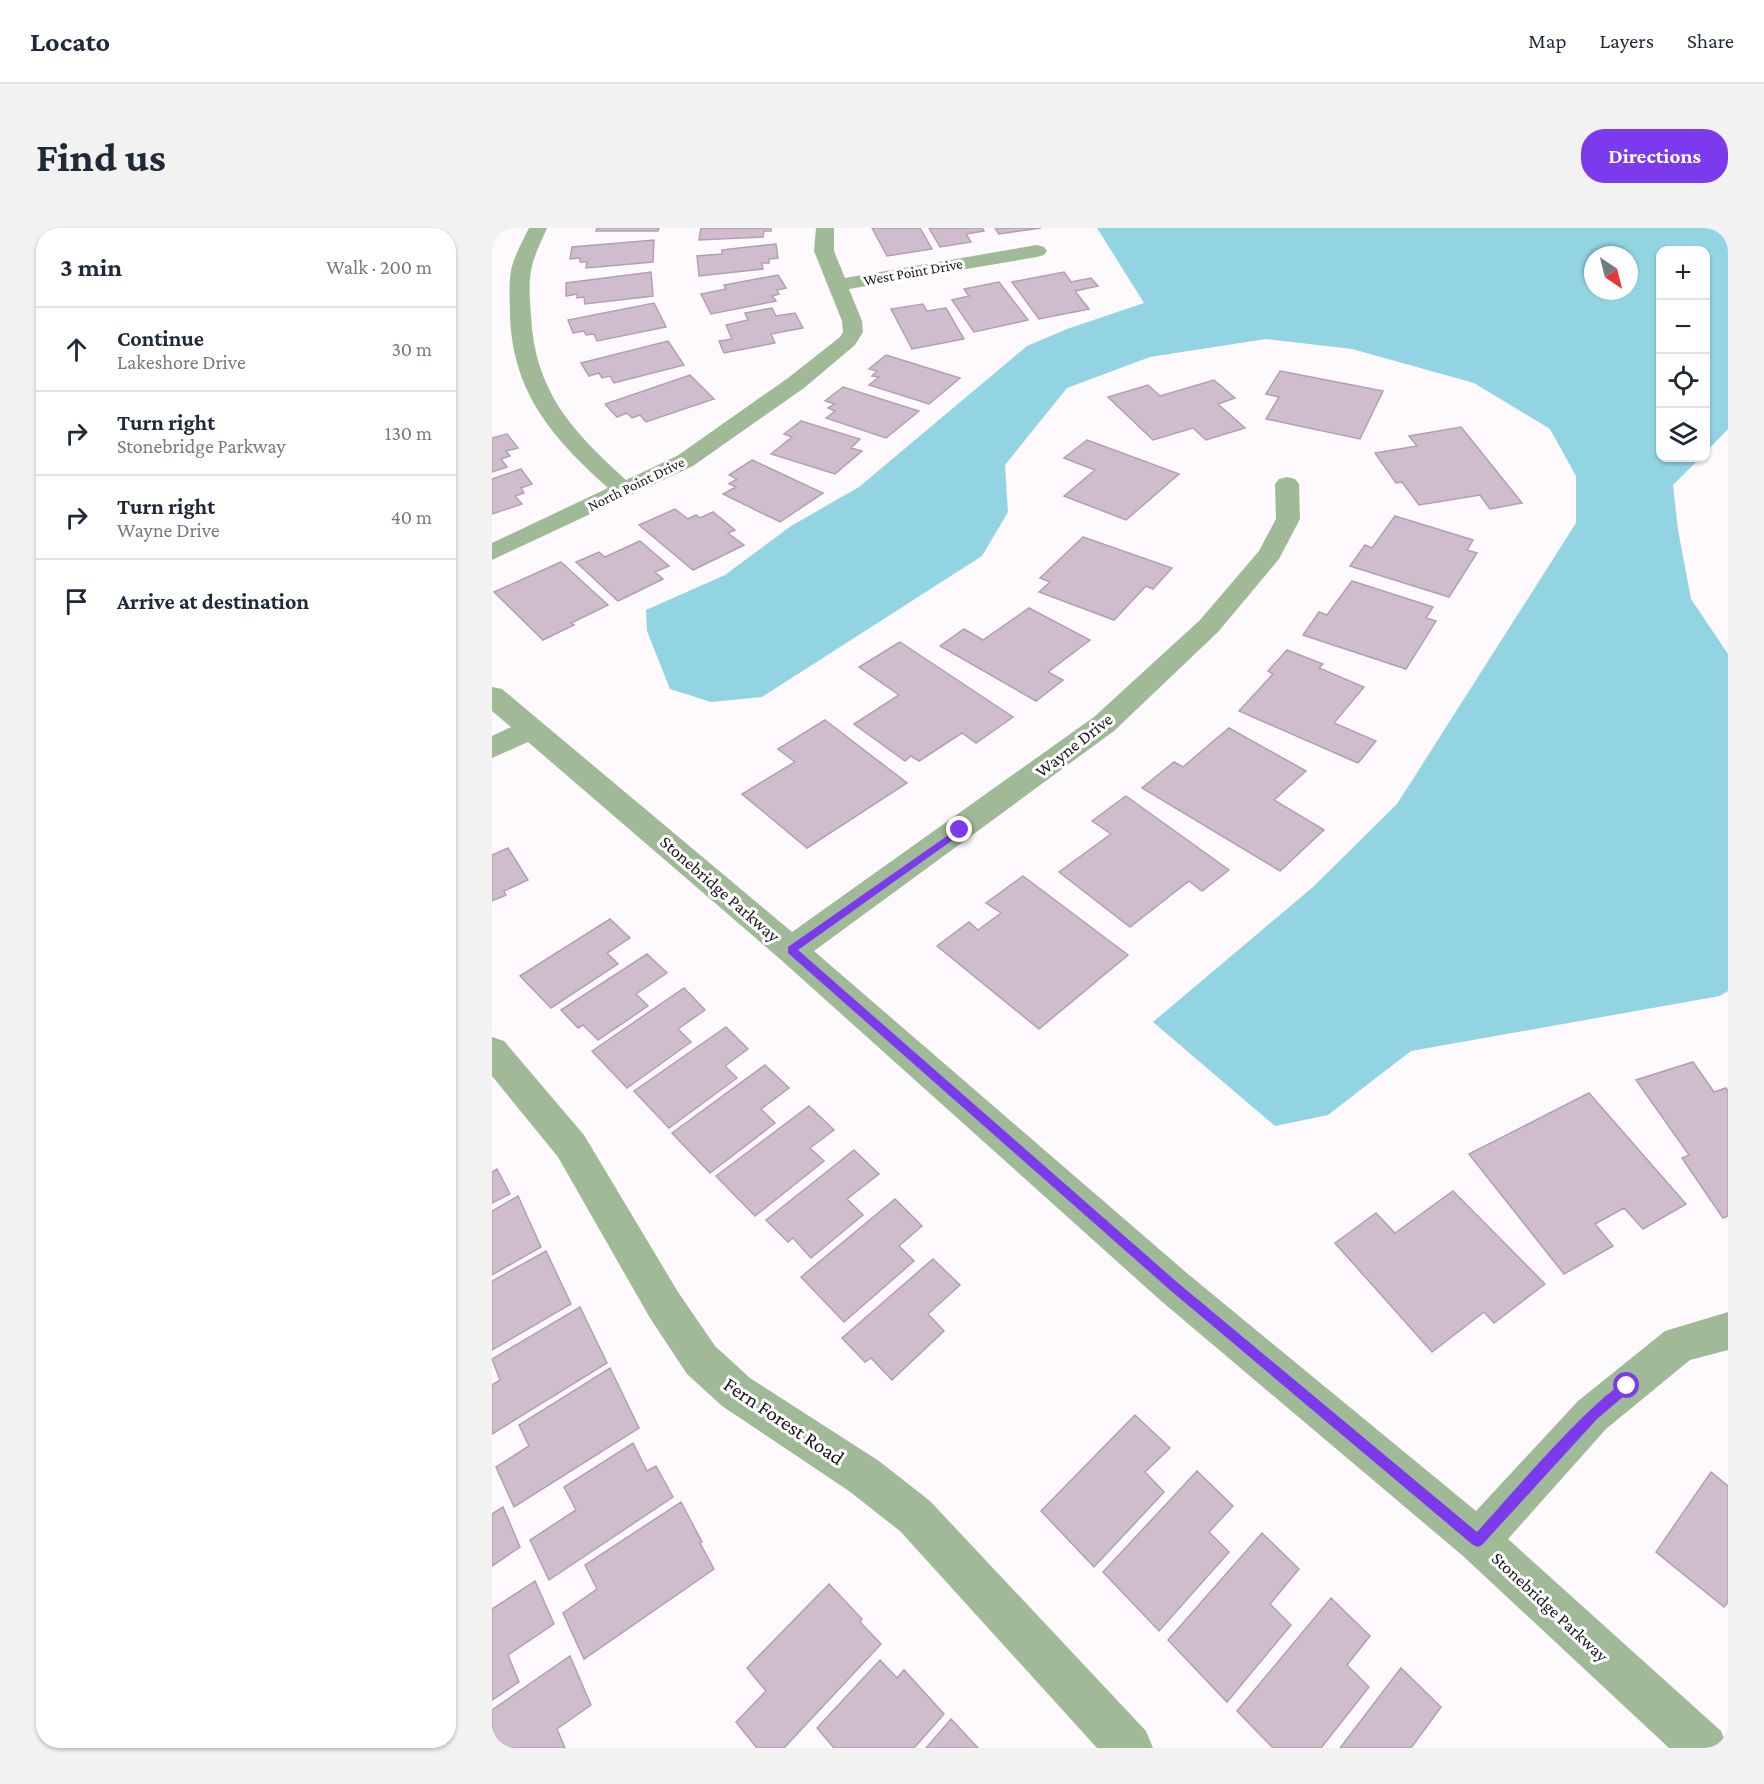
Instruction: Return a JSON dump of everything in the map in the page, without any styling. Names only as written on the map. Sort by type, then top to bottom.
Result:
[{"type":"street","points":[[538,228],[522,268],[520,336],[529,377],[544,405],[579,450],[624,490]]},
{"type":"street","points":[[825,228],[824,251],[837,285]]},
{"type":"street","name":"West Point Drive","points":[[854,332],[837,285],[1037,251]]},
{"type":"street","name":"North Point Drive","points":[[492,552],[685,461],[796,383],[848,342],[854,332]]},
{"type":"street","name":"Wayne Drive","points":[[792,950],[1104,724],[1209,626],[1270,554],[1288,519],[1287,484]]},
{"type":"street","points":[[492,748],[505,713]]},
{"type":"street","name":"Stonebridge Parkway","points":[[505,713],[792,950],[1174,1287],[1478,1541],[1704,1748]]},
{"type":"street","name":"Fern Forest Road","points":[[492,1051],[571,1146],[664,1305],[701,1360],[736,1392],[864,1476],[915,1516],[1129,1748]]},
{"type":"street","points":[[1478,1541],[1592,1414],[1679,1344],[1728,1331]]},
{"type":"water","points":[[1097,228],[1728,228],[1728,429],[1710,448],[1710,246],[1656,246],[1656,462],[1696,462],[1673,485],[1678,530],[1691,599],[1728,654],[1728,991],[1720,996],[1411,1051],[1328,1115],[1275,1126],[1153,1022],[1313,887],[1397,804],[1576,523],[1576,476],[1550,429],[1474,383],[1352,349],[1266,339],[1150,357],[1067,388],[1005,465],[1008,512],[982,556],[762,697],[711,702],[670,689],[647,631],[646,610],[725,575],[791,526],[859,487],[1027,346],[1067,329],[1144,303]]},
{"type":"building","points":[[597,228],[659,228],[658,231],[596,231]]},
{"type":"building","points":[[701,228],[771,228],[771,231],[764,231],[763,237],[699,240]]},
{"type":"building","points":[[872,228],[920,228],[932,249],[887,256]]},
{"type":"building","points":[[929,228],[982,228],[984,231],[966,234],[971,242],[940,247]]},
{"type":"building","points":[[995,228],[1041,228],[999,234]]},
{"type":"building","points":[[654,240],[653,262],[586,268],[587,262],[580,262],[580,258],[570,259],[572,247]]},
{"type":"building","points":[[776,244],[778,258],[769,259],[769,263],[762,263],[763,269],[699,276],[697,256],[722,254],[722,250]]},
{"type":"building","points":[[651,272],[653,296],[585,304],[584,297],[577,298],[577,294],[566,296],[566,283]]},
{"type":"building","points":[[1064,272],[1071,282],[1091,278],[1098,286],[1075,291],[1089,309],[1039,319],[1012,282]]},
{"type":"building","points":[[778,275],[786,288],[777,290],[779,294],[772,296],[776,301],[711,314],[701,294],[726,289],[724,285]]},
{"type":"building","points":[[999,282],[1028,320],[974,332],[952,300],[969,296],[964,289]]},
{"type":"building","points":[[654,303],[666,327],[597,341],[594,334],[586,335],[584,331],[573,333],[568,320]]},
{"type":"building","points":[[923,304],[927,311],[946,308],[964,339],[912,349],[891,309]]},
{"type":"building","points":[[772,308],[776,316],[795,313],[803,328],[771,334],[775,343],[724,353],[719,341],[732,339],[726,325],[748,320],[745,313]]},
{"type":"building","points":[[668,341],[684,365],[614,383],[610,376],[602,378],[599,373],[589,376],[581,363]]},
{"type":"building","points":[[886,355],[960,378],[929,404],[869,385],[879,377],[872,376],[877,371],[869,369]]},
{"type":"building","points":[[1280,371],[1383,391],[1360,439],[1266,419],[1279,397],[1266,394]]},
{"type":"building","points":[[690,375],[714,399],[646,422],[640,415],[632,418],[627,413],[617,417],[605,404]]},
{"type":"building","points":[[1214,380],[1235,398],[1218,404],[1245,428],[1206,440],[1193,428],[1153,440],[1108,397],[1148,385],[1160,396]]},
{"type":"building","points":[[843,387],[919,411],[886,438],[826,418],[835,411],[828,408],[835,404],[825,401]]},
{"type":"building","points":[[801,421],[860,439],[851,448],[862,451],[835,474],[771,454],[792,437],[784,434]]},
{"type":"building","points":[[1461,427],[1522,503],[1490,509],[1480,495],[1419,505],[1402,482],[1396,483],[1375,453],[1417,446],[1409,436]]},
{"type":"building","points":[[507,434],[518,448],[506,451],[510,456],[501,459],[507,467],[492,472],[492,438]]},
{"type":"building","points":[[1087,440],[1179,474],[1126,520],[1064,496],[1095,470],[1064,458]]},
{"type":"building","points":[[752,460],[823,493],[780,522],[723,494],[736,487],[729,484],[737,479],[729,475]]},
{"type":"building","points":[[521,469],[532,484],[521,488],[524,493],[515,496],[522,504],[492,514],[492,479]]},
{"type":"building","points":[[675,509],[688,519],[696,515],[700,518],[713,512],[735,530],[728,533],[744,545],[693,570],[639,525]]},
{"type":"building","points":[[1395,516],[1473,540],[1467,550],[1477,553],[1449,597],[1350,566],[1365,545],[1372,548]]},
{"type":"building","points":[[1083,537],[1172,568],[1153,589],[1146,586],[1114,620],[1039,592],[1050,582],[1040,578]]},
{"type":"building","points":[[640,541],[669,566],[655,572],[663,579],[618,601],[576,562],[599,552],[605,557]]},
{"type":"building","points":[[561,562],[608,605],[543,640],[494,592]]},
{"type":"building","points":[[1352,581],[1433,607],[1426,618],[1436,621],[1406,669],[1303,635],[1319,612],[1327,615]]},
{"type":"building","points":[[1029,608],[1090,640],[1048,672],[1063,680],[1036,701],[940,646],[964,629],[983,640]]},
{"type":"building","points":[[900,642],[1013,717],[976,743],[962,733],[919,761],[911,756],[905,761],[854,724],[899,695],[859,667]]},
{"type":"building","points":[[1287,650],[1323,664],[1319,668],[1364,687],[1334,723],[1376,741],[1358,763],[1239,711],[1273,674],[1268,671]]},
{"type":"building","points":[[825,720],[907,783],[807,848],[742,794],[795,762],[778,749]]},
{"type":"building","points":[[1229,728],[1306,771],[1274,800],[1324,830],[1280,871],[1142,788],[1174,762],[1183,767]]},
{"type":"building","points":[[1126,796],[1229,870],[1202,891],[1189,881],[1130,927],[1059,872],[1111,834],[1092,821]]},
{"type":"building","points":[[508,848],[528,880],[504,891],[506,895],[492,901],[492,855]]},
{"type":"building","points":[[1023,876],[1128,955],[1039,1029],[937,946],[969,922],[978,930],[1001,913],[986,903]]},
{"type":"building","points":[[610,919],[630,938],[607,953],[618,964],[551,1008],[520,976]]},
{"type":"building","points":[[647,954],[667,973],[636,994],[648,1006],[598,1040],[583,1025],[578,1028],[561,1010]]},
{"type":"building","points":[[684,988],[705,1010],[678,1029],[691,1042],[627,1088],[592,1051]]},
{"type":"building","points":[[726,1027],[748,1049],[725,1066],[737,1078],[669,1128],[634,1091]]},
{"type":"building","points":[[1693,1062],[1714,1092],[1726,1088],[1728,1091],[1728,1216],[1723,1218],[1682,1158],[1689,1155],[1636,1080]]},
{"type":"building","points":[[765,1065],[789,1088],[761,1109],[775,1123],[710,1173],[672,1133]]},
{"type":"building","points":[[1589,1093],[1686,1204],[1643,1229],[1624,1208],[1595,1224],[1613,1246],[1564,1274],[1469,1154]]},
{"type":"building","points":[[809,1106],[834,1130],[810,1148],[824,1161],[755,1216],[716,1176]]},
{"type":"building","points":[[854,1150],[879,1174],[847,1199],[863,1215],[811,1258],[793,1238],[788,1242],[766,1220]]},
{"type":"building","points":[[497,1169],[510,1194],[492,1203],[492,1172]]},
{"type":"building","points":[[1453,1191],[1545,1284],[1494,1323],[1484,1312],[1432,1352],[1335,1243],[1376,1213],[1395,1233]]},
{"type":"building","points":[[518,1196],[541,1247],[492,1275],[492,1211]]},
{"type":"building","points":[[895,1199],[922,1226],[899,1246],[914,1261],[844,1322],[801,1277]]},
{"type":"building","points":[[546,1251],[571,1304],[492,1350],[492,1281]]},
{"type":"building","points":[[933,1259],[960,1285],[928,1314],[944,1331],[892,1380],[871,1358],[865,1362],[842,1338]]},
{"type":"building","points":[[580,1307],[607,1363],[492,1434],[492,1385],[500,1380],[492,1359]]},
{"type":"building","points":[[610,1368],[639,1428],[514,1507],[496,1467],[529,1446],[519,1425]]},
{"type":"building","points":[[1135,1415],[1170,1448],[1145,1472],[1164,1492],[1094,1567],[1041,1511]]},
{"type":"building","points":[[633,1443],[647,1471],[656,1466],[673,1497],[549,1580],[530,1540],[576,1510],[564,1487]]},
{"type":"building","points":[[1197,1471],[1233,1506],[1209,1532],[1229,1552],[1159,1631],[1103,1572]]},
{"type":"building","points":[[1711,1472],[1728,1486],[1728,1602],[1724,1607],[1656,1552]]},
{"type":"building","points":[[681,1502],[714,1569],[584,1659],[563,1613],[597,1589],[585,1565]]},
{"type":"building","points":[[503,1507],[520,1547],[492,1566],[492,1514]]},
{"type":"building","points":[[1262,1533],[1299,1569],[1270,1604],[1291,1625],[1227,1702],[1168,1640]]},
{"type":"building","points":[[535,1581],[554,1624],[508,1655],[519,1682],[492,1700],[492,1609]]},
{"type":"building","points":[[829,1584],[862,1619],[860,1622],[881,1644],[784,1748],[757,1748],[736,1722],[766,1691],[747,1668]]},
{"type":"building","points":[[1331,1598],[1370,1636],[1347,1665],[1369,1687],[1321,1748],[1273,1748],[1237,1711]]},
{"type":"building","points":[[570,1656],[591,1705],[557,1729],[565,1748],[492,1748],[492,1710]]},
{"type":"building","points":[[880,1660],[897,1678],[904,1670],[944,1714],[914,1748],[834,1748],[817,1728]]},
{"type":"building","points":[[1401,1668],[1441,1707],[1411,1748],[1340,1748]]},
{"type":"building","points":[[951,1719],[978,1748],[926,1748]]},
{"type":"route","points":[[960,830],[792,950],[1174,1287],[1478,1541],[1592,1414],[1627,1386]]}]
